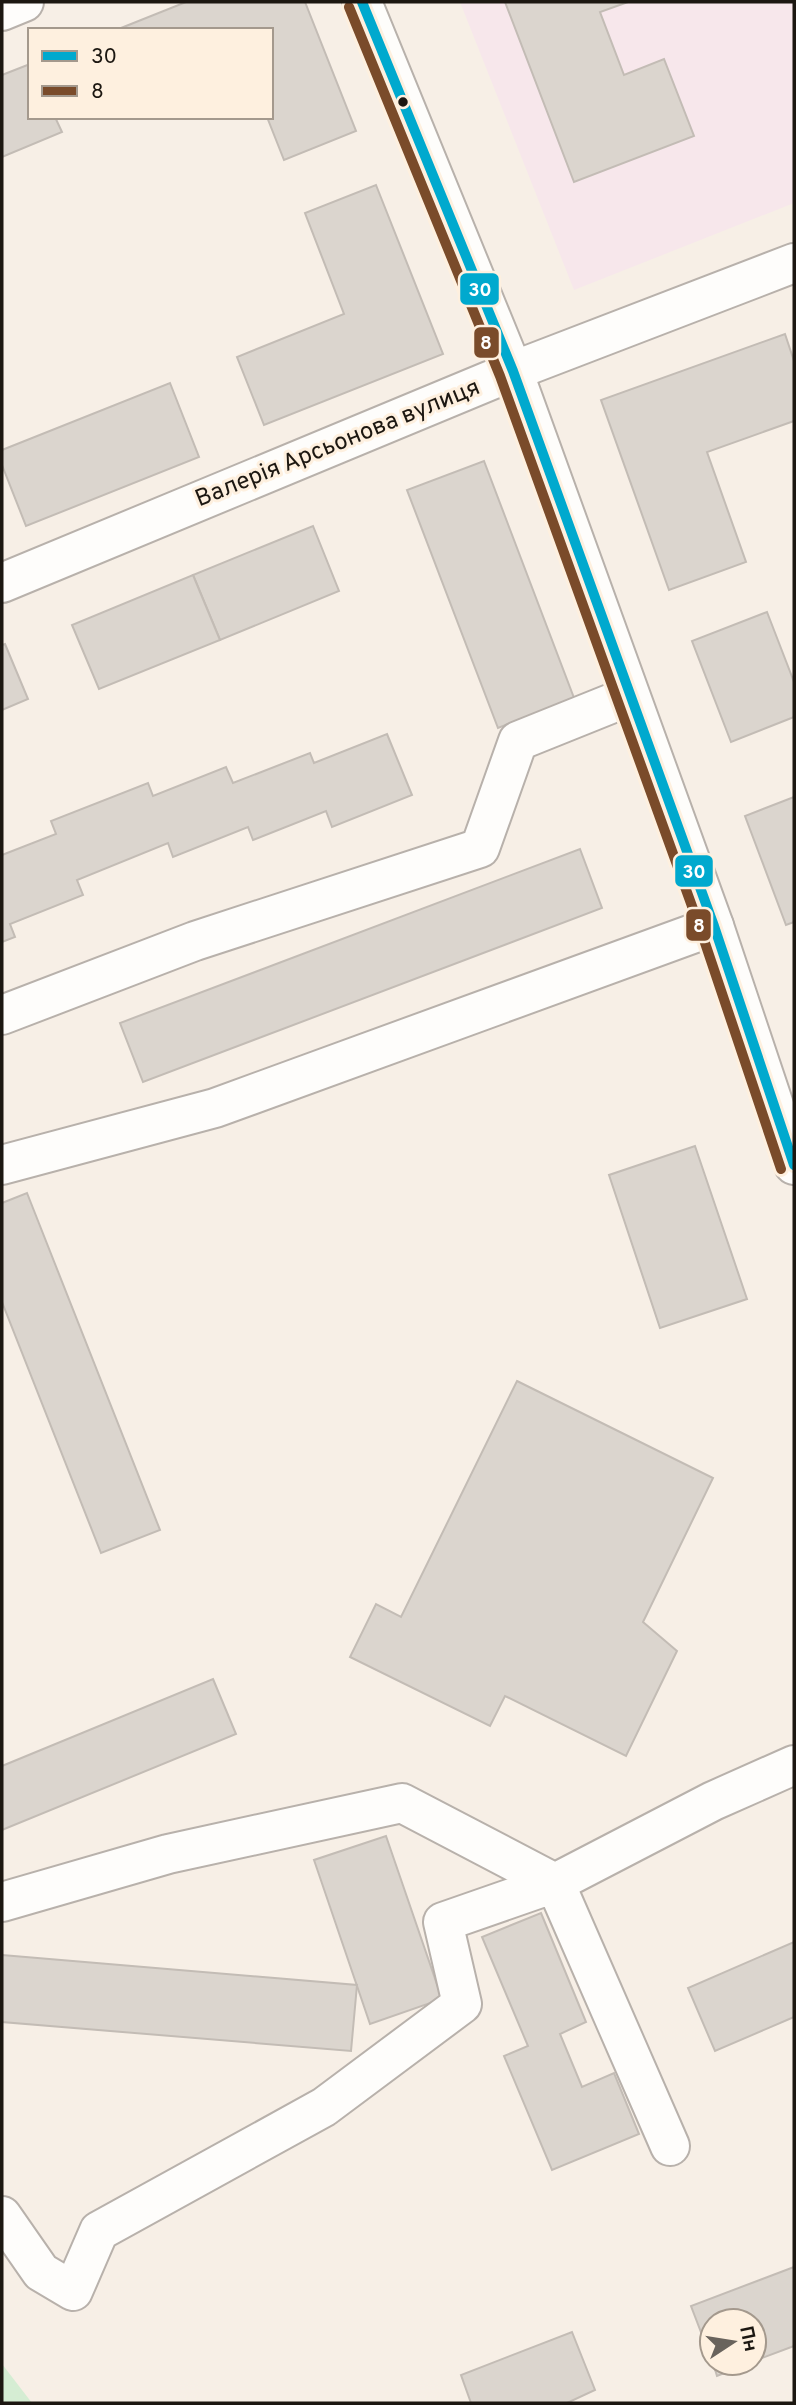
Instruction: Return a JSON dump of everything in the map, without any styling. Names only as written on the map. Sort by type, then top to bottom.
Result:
[{"type":"street","points":[[2,11],[24,2]]},
{"type":"street","points":[[362,2],[513,371],[714,926],[794,1165]]},
{"type":"street","name":"Валерія Арсьонова вулиця","points":[[2,583],[513,371],[794,263]]},
{"type":"street","points":[[2,1015],[195,941],[480,848],[518,741],[629,696]]},
{"type":"street","points":[[2,1165],[215,1108],[714,926]]},
{"type":"street","points":[[2,2216],[41,2272],[73,2291],[99,2231],[324,2107],[462,2004],[443,1922],[555,1883],[713,1801],[794,1765]]},
{"type":"street","points":[[2,1902],[168,1854],[402,1803],[555,1883],[670,2146]]},
{"type":"shaded area","points":[[460,2],[794,2],[794,203],[574,290]]},
{"type":"green space","points":[[2,2364],[32,2403],[2,2403]]},
{"type":"building","points":[[186,2],[305,2],[356,131],[284,160],[268,119],[273,119],[273,28],[121,28]]},
{"type":"building","points":[[505,2],[628,2],[600,12],[624,75],[664,59],[694,136],[574,182]]},
{"type":"building","points":[[28,65],[28,119],[56,119],[62,132],[2,157],[2,75]]},
{"type":"building","points":[[376,185],[443,354],[264,425],[237,357],[344,314],[305,213]]},
{"type":"building","points":[[785,334],[794,361],[794,421],[707,452],[746,562],[669,590],[601,400]]},
{"type":"building","points":[[170,383],[199,457],[26,526],[2,465],[2,450]]},
{"type":"building","points":[[484,461],[574,698],[498,728],[407,490]]},
{"type":"building","points":[[313,526],[339,591],[220,640],[193,575]]},
{"type":"building","points":[[193,575],[220,640],[99,689],[72,625]]},
{"type":"building","points":[[767,612],[794,682],[794,717],[731,742],[692,641]]},
{"type":"building","points":[[5,644],[28,699],[2,710],[2,645]]},
{"type":"building","points":[[387,734],[412,795],[332,827],[326,811],[253,840],[248,827],[173,857],[168,843],[77,880],[83,895],[10,924],[15,937],[2,942],[2,855],[56,834],[51,821],[148,783],[153,796],[226,767],[233,783],[310,753],[314,763]]},
{"type":"building","points":[[794,797],[794,922],[786,925],[745,816]]},
{"type":"building","points":[[580,849],[602,908],[143,1082],[120,1023]]},
{"type":"building","points":[[695,1146],[747,1299],[660,1328],[609,1175]]},
{"type":"building","points":[[27,1193],[160,1530],[101,1553],[2,1302],[2,1203]]},
{"type":"building","points":[[517,1381],[713,1478],[643,1622],[677,1651],[626,1756],[505,1696],[490,1726],[350,1657],[376,1604],[401,1617]]},
{"type":"building","points":[[213,1679],[236,1734],[2,1830],[2,1766]]},
{"type":"building","points":[[386,1836],[442,1999],[370,2024],[314,1860]]},
{"type":"building","points":[[541,1913],[586,2022],[560,2034],[582,2087],[614,2073],[639,2134],[552,2170],[504,2056],[528,2046],[482,1937]]},
{"type":"building","points":[[794,1942],[794,2017],[715,2051],[688,1988]]},
{"type":"building","points":[[2,1955],[357,1985],[351,2051],[2,2022]]},
{"type":"building","points":[[794,2267],[794,2346],[768,2356],[768,2307],[698,2307],[698,2324],[691,2306]]},
{"type":"building","points":[[572,2332],[595,2390],[567,2403],[471,2403],[461,2375]]},
{"type":"transit line","name":"30","points":[[362,2],[513,371],[714,926],[794,1165]]},
{"type":"transit line","name":"8","points":[[349,7],[500,376],[701,931],[781,1169]]}]
